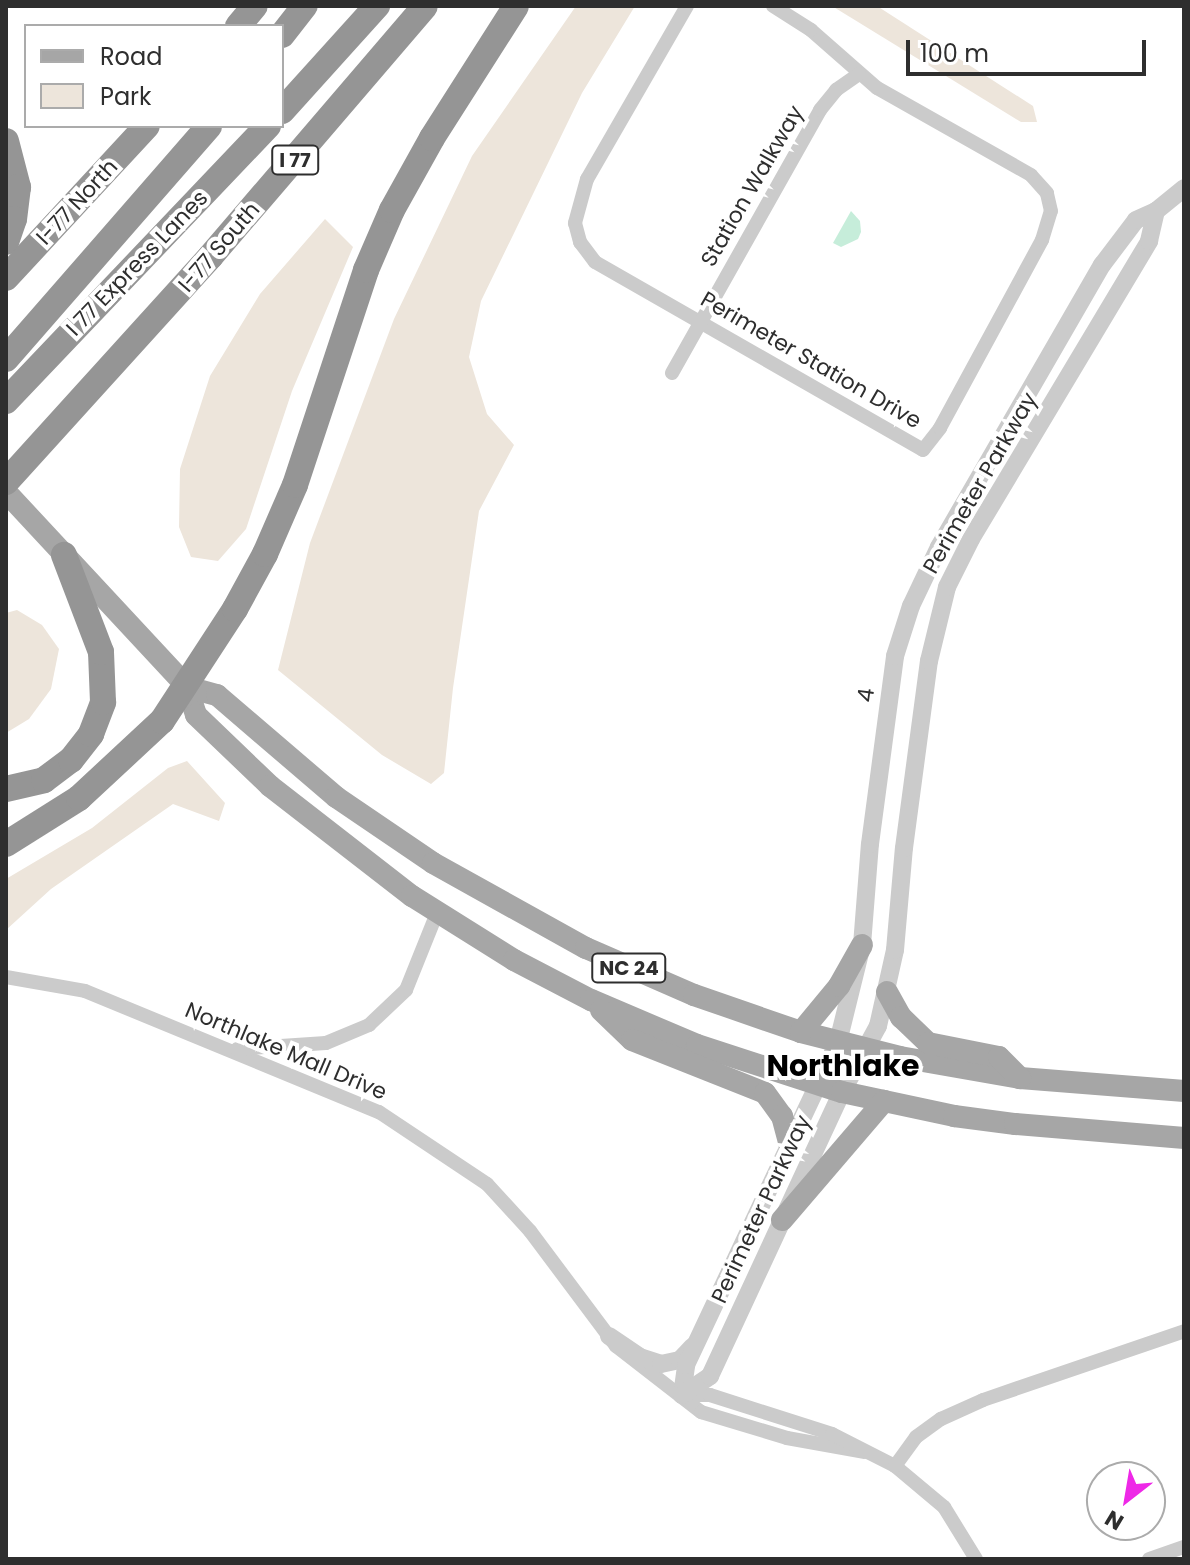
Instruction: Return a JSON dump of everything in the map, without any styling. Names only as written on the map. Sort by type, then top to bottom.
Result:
[{"type":"highway","points":[[240,24],[255,6]]},
{"type":"highway","points":[[284,32],[305,6]]},
{"type":"highway","points":[[284,109],[377,6]]},
{"type":"highway","name":"I-77 South","points":[[6,482],[201,268],[425,6]]},
{"type":"highway","points":[[6,844],[88,790],[162,721],[235,609],[281,520],[366,270],[392,210],[432,138],[516,6]]},
{"type":"highway","name":"I-77 North","points":[[6,278],[145,128]]},
{"type":"highway","name":"I 77 Express Lanes","points":[[6,359],[207,128]]},
{"type":"highway","name":"I 77 Express Lanes","points":[[6,401],[266,128]]},
{"type":"highway","points":[[6,141],[18,187],[14,219],[6,242]]},
{"type":"highway","points":[[6,789],[44,780],[71,760],[91,734],[103,702],[101,652],[64,555]]},
{"type":"main road","name":"NC 24","points":[[6,492],[187,687],[196,715],[270,786],[363,862],[437,913],[514,960],[591,1000],[697,1045],[842,1092],[1015,1124],[1184,1138]]},
{"type":"main road","name":"NC 24","points":[[187,687],[217,695],[336,797],[483,894],[640,973],[801,1032],[866,1049],[1020,1078],[1184,1091]]},
{"type":"main road","points":[[801,1032],[839,986],[862,945]]},
{"type":"main road","points":[[887,992],[901,1017],[928,1043],[999,1057],[1020,1078]]},
{"type":"main road","points":[[591,1000],[632,1040],[765,1093],[782,1116],[789,1143]]},
{"type":"main road","points":[[782,1220],[884,1101]]},
{"type":"street","name":"Perimeter Station Drive","points":[[687,6],[587,179],[575,223],[580,242],[595,262],[923,450],[940,428],[1014,298],[1042,240],[1051,211],[1047,193],[1031,175],[904,105],[859,74],[811,30],[773,6]]},
{"type":"street","name":"Station Walkway","points":[[672,373],[820,110],[836,90],[859,74]]},
{"type":"street","name":"Perimeter Parkway","points":[[895,656],[911,606],[939,547],[1102,265],[1136,220],[1156,211],[1184,188]]},
{"type":"street","name":"Perimeter Parkway","points":[[682,1395],[710,1376],[842,1092],[878,1026],[895,950],[904,848],[929,661],[947,587],[971,539],[1149,241],[1156,211]]},
{"type":"street","name":"4","points":[[884,739],[895,656]]},
{"type":"street","name":"Perimeter Parkway","points":[[682,1395],[686,1365],[838,1042],[862,945],[884,739]]},
{"type":"street","points":[[228,1049],[315,1046],[339,1040],[369,1025],[406,990],[437,913]]},
{"type":"street","name":"Northlake Mall Drive","points":[[6,977],[85,991],[379,1112],[487,1184],[530,1231],[609,1336],[636,1364],[682,1395],[710,1395],[832,1434],[895,1466],[944,1507],[976,1559]]},
{"type":"street","points":[[895,1466],[916,1437],[941,1419],[983,1400],[1184,1331]]},
{"type":"street","points":[[609,1336],[640,1357],[661,1364],[680,1360],[699,1338]]},
{"type":"street","points":[[1149,1559],[1184,1547]]},
{"type":"green space","points":[[576,6],[635,6],[582,93],[481,301],[469,357],[487,414],[514,445],[479,511],[444,773],[431,784],[382,755],[278,670],[310,543],[394,319],[472,156]]},
{"type":"green space","points":[[832,6],[877,6],[1033,106],[1037,122],[1021,122]]},
{"type":"green space","points":[[325,219],[353,247],[292,391],[246,529],[218,561],[191,557],[179,527],[180,469],[210,376],[260,294]]},
{"type":"green space","points":[[17,610],[42,625],[59,649],[51,689],[29,719],[6,733],[6,613]]},
{"type":"green space","points":[[187,761],[225,803],[219,821],[173,804],[51,889],[6,930],[6,879],[92,828],[168,768]]},
{"type":"shaded area","points":[[851,211],[860,221],[861,232],[858,239],[841,247],[833,243]]},
{"type":"district","name":"Northlake","points":[[843,1066]]}]
